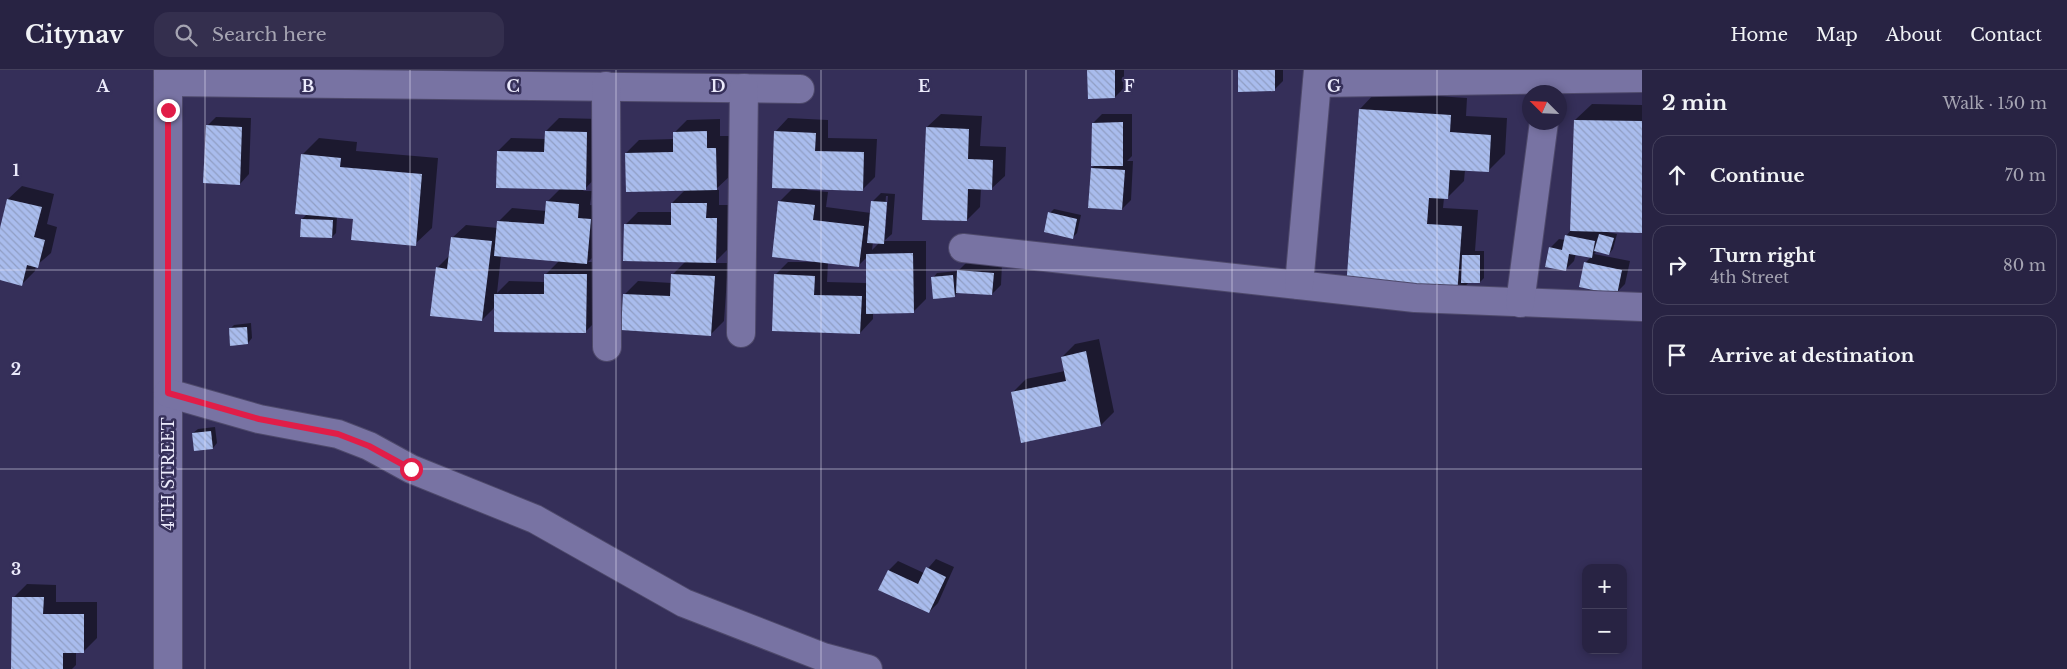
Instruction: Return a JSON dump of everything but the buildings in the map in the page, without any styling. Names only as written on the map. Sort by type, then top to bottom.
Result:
[{"type":"street","points":[[168,76],[800,89]]},
{"type":"street","name":"4TH STREET","points":[[168,76],[168,669]]},
{"type":"street","points":[[1299,286],[1318,76],[1526,85]]},
{"type":"street","points":[[1561,85],[1642,78]]},
{"type":"street","points":[[606,86],[607,347]]},
{"type":"street","points":[[741,333],[744,88]]},
{"type":"street","points":[[1520,302],[1543,130]]},
{"type":"street","points":[[963,248],[1415,298],[1642,307]]},
{"type":"street","points":[[168,393],[259,419],[338,434],[354,440],[411,469],[535,519],[684,603],[725,621],[823,657],[868,669]]},
{"type":"route","points":[[168,110],[168,393],[259,419],[338,434],[369,446],[411,469]]}]
